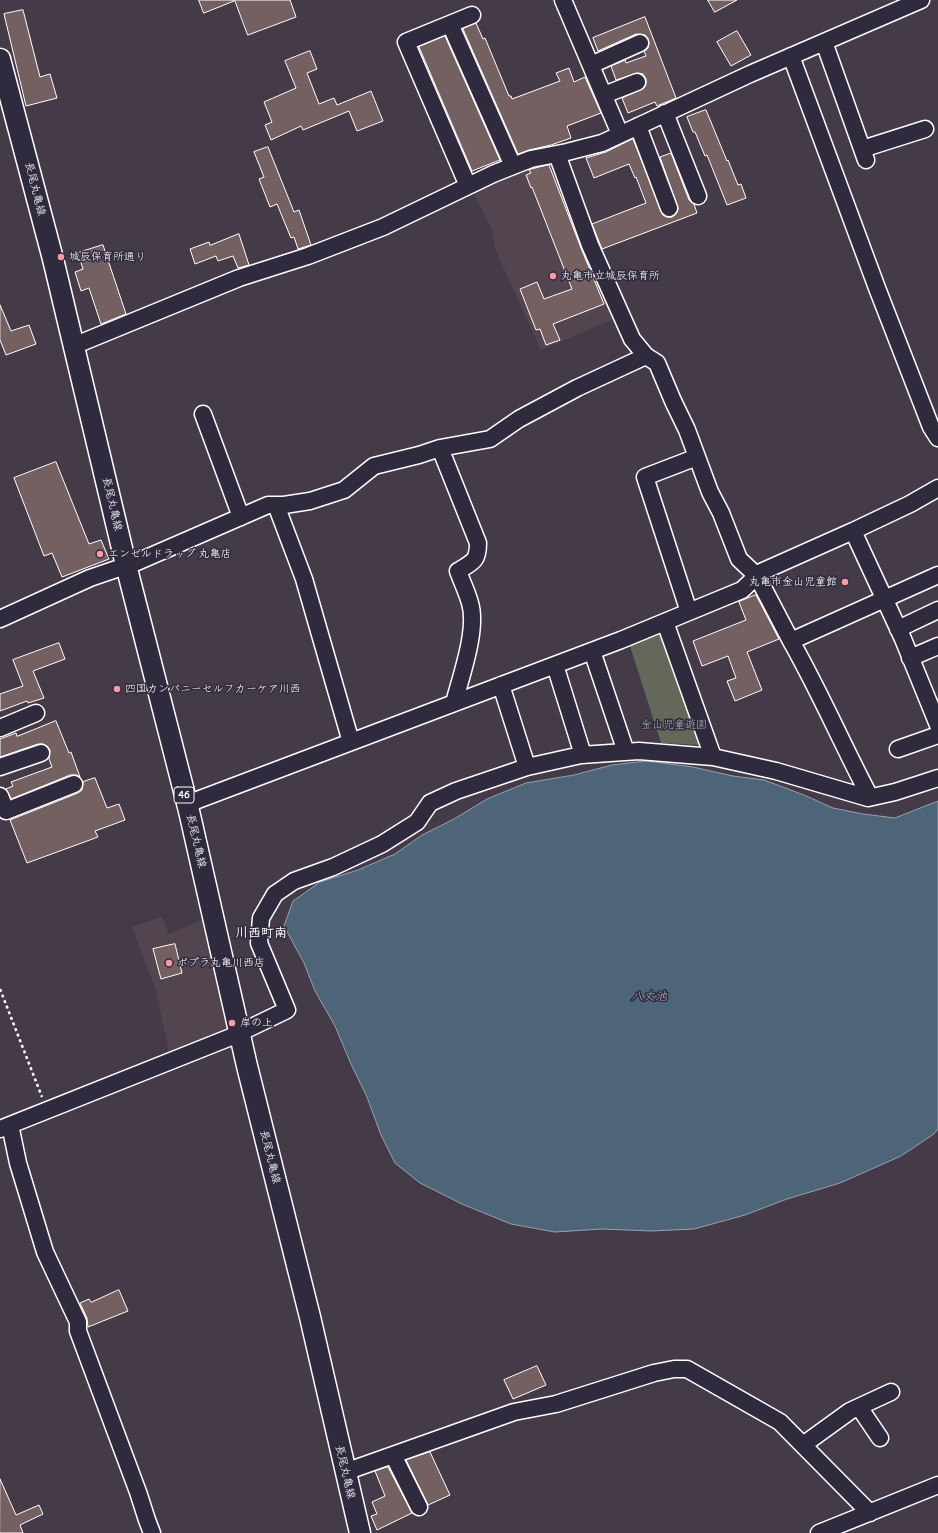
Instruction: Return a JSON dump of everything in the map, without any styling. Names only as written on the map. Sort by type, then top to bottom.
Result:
[{"type":"main road","name":"長尾丸亀線","points":[[0,59],[24,145],[74,344],[126,565],[187,804],[239,1033],[310,1317],[360,1533]]},
{"type":"street","points":[[563,0],[620,134]]},
{"type":"street","points":[[74,344],[83,342],[239,278],[308,256],[383,227],[468,186],[531,159],[602,143],[665,112],[921,0]]},
{"type":"street","points":[[468,186],[406,42],[472,15]]},
{"type":"street","points":[[450,24],[513,166]]},
{"type":"street","points":[[824,42],[864,154],[925,129]]},
{"type":"street","points":[[591,65],[640,43]]},
{"type":"street","points":[[791,56],[880,296],[931,427],[938,438]]},
{"type":"street","points":[[604,95],[637,82]]},
{"type":"street","points":[[665,112],[698,196]]},
{"type":"street","points":[[638,126],[669,208]]},
{"type":"street","points":[[557,154],[593,252],[632,339],[646,356],[657,363],[687,430],[710,492],[721,513],[739,559],[757,576],[808,671],[843,745],[870,797]]},
{"type":"street","points":[[0,620],[90,578],[126,565],[268,505],[310,501],[344,490],[374,466],[419,455],[440,448],[490,439],[519,419],[577,388],[646,356]]},
{"type":"street","points":[[203,414],[240,517]]},
{"type":"street","points":[[440,448],[478,543],[478,555],[473,562],[458,571],[471,604],[472,617],[469,646],[454,703]]},
{"type":"street","points":[[689,612],[645,477],[697,457]]},
{"type":"street","points":[[187,804],[592,651],[742,590],[761,572],[853,532],[910,504],[938,488]]},
{"type":"street","points":[[276,505],[304,579],[351,742]]},
{"type":"street","points":[[853,532],[936,716]]},
{"type":"street","points":[[791,641],[884,599],[937,578]]},
{"type":"street","points":[[898,629],[938,610]]},
{"type":"street","points":[[665,622],[713,758]]},
{"type":"street","points":[[910,658],[938,646]]},
{"type":"street","points":[[592,651],[626,752]]},
{"type":"street","points":[[555,664],[583,755]]},
{"type":"street","points":[[501,685],[527,767]]},
{"type":"street","points":[[0,728],[36,713]]},
{"type":"street","points":[[898,749],[938,735]]},
{"type":"street","points":[[152,1533],[78,1331],[78,1322],[45,1252],[18,1163],[5,1127],[254,1027],[287,1010],[259,943],[261,918],[275,894],[294,881],[333,867],[382,844],[417,822],[430,803],[456,791],[527,767],[583,755],[639,751],[713,758],[776,770],[870,797],[894,792],[938,778]]},
{"type":"street","points":[[0,767],[41,753]]},
{"type":"street","points":[[0,796],[6,811],[74,784]]},
{"type":"street","points":[[345,1472],[514,1412],[556,1404],[654,1373],[674,1369],[687,1369],[780,1422],[870,1513]]},
{"type":"street","points":[[803,1445],[850,1411],[891,1392]]},
{"type":"street","points":[[859,1407],[880,1438]]},
{"type":"street","points":[[393,1454],[419,1507]]},
{"type":"street","points":[[819,1533],[938,1485]]},
{"type":"path","points":[[0,989],[47,1111]]},
{"type":"shaded area","name":"丸亀市立城辰保育所","points":[[551,159],[616,318],[541,350],[495,249],[492,230],[473,192],[477,187]]},
{"type":"shaded area","points":[[162,917],[169,934],[206,918],[232,1031],[170,1057],[156,990],[132,927]]},
{"type":"green space","name":"金山児童遊園","points":[[659,633],[664,637],[700,745],[661,743],[629,643]]},
{"type":"water","name":"八丈池","points":[[647,761],[693,767],[733,776],[764,780],[833,808],[863,814],[895,818],[938,801],[938,1129],[934,1134],[901,1156],[840,1183],[787,1199],[745,1215],[694,1229],[651,1231],[602,1229],[555,1232],[511,1224],[462,1204],[420,1183],[395,1163],[381,1135],[367,1097],[335,1026],[315,991],[304,963],[284,926],[293,901],[320,882],[358,870],[395,854],[422,835],[454,819],[487,799],[526,783],[574,775],[612,765]]},
{"type":"building","points":[[199,0],[234,0],[234,1],[204,13]]},
{"type":"building","points":[[235,0],[290,0],[296,17],[248,35]]},
{"type":"building","points":[[708,0],[737,0],[715,12]]},
{"type":"building","points":[[23,10],[40,77],[50,74],[57,98],[26,106],[4,14]]},
{"type":"building","points":[[645,17],[676,98],[657,106],[655,102],[628,113],[622,98],[644,88],[646,79],[643,74],[638,73],[616,80],[611,66],[625,60],[626,63],[646,56],[644,51],[648,48],[648,39],[645,35],[636,34],[598,51],[593,38]]},
{"type":"building","points":[[476,23],[483,39],[485,38],[509,96],[511,96],[512,99],[560,81],[556,73],[569,68],[574,82],[585,77],[601,113],[567,126],[571,138],[518,154],[463,29]]},
{"type":"building","points":[[737,31],[751,55],[731,66],[717,42]]},
{"type":"building","points":[[445,36],[500,160],[472,171],[419,47]]},
{"type":"building","points":[[310,51],[317,69],[307,73],[319,104],[334,98],[337,105],[371,91],[383,121],[357,131],[349,111],[303,130],[301,126],[271,140],[265,125],[272,122],[264,102],[296,88],[285,61]]},
{"type":"building","points":[[706,110],[727,161],[728,160],[738,185],[741,184],[746,198],[727,205],[707,155],[705,156],[687,117]]},
{"type":"building","points":[[633,139],[663,215],[672,217],[676,214],[678,209],[660,157],[671,153],[689,200],[694,204],[697,213],[602,249],[592,224],[646,203],[636,177],[635,178],[629,164],[594,178],[586,158],[606,152]]},
{"type":"building","points":[[268,147],[294,212],[299,210],[311,245],[298,249],[294,237],[291,238],[277,204],[270,207],[259,179],[264,177],[254,152]]},
{"type":"building","points":[[549,165],[604,304],[553,324],[560,340],[546,345],[540,329],[536,330],[520,289],[537,282],[544,299],[572,289],[526,175],[531,173],[529,170]]},
{"type":"building","points":[[239,234],[249,265],[238,268],[233,256],[218,261],[216,256],[195,264],[190,249],[209,242],[210,245]]},
{"type":"building","points":[[103,245],[126,314],[101,324],[89,288],[81,291],[75,272],[83,269],[78,253]]},
{"type":"building","points":[[0,305],[11,331],[29,325],[36,344],[6,355],[0,340]]},
{"type":"building","points":[[56,462],[89,544],[101,540],[109,559],[62,577],[52,553],[44,556],[14,478]]},
{"type":"building","points":[[756,595],[779,639],[747,652],[762,690],[735,701],[727,681],[736,678],[728,656],[702,666],[693,641],[746,620],[739,602]]},
{"type":"building","points":[[59,643],[65,659],[33,671],[44,698],[28,703],[27,701],[0,711],[0,694],[23,686],[13,660]]},
{"type":"building","points":[[56,721],[69,753],[71,752],[80,777],[70,775],[11,799],[6,789],[13,786],[11,782],[52,767],[49,759],[50,750],[43,744],[38,744],[0,757],[0,739],[16,733],[17,736]]},
{"type":"building","points":[[95,778],[107,808],[119,804],[125,820],[95,831],[98,837],[27,863],[10,820],[78,793],[82,790],[83,782]]},
{"type":"building","points":[[175,944],[182,973],[161,979],[153,949]]},
{"type":"building","points":[[119,1290],[128,1311],[88,1327],[87,1318],[80,1303],[89,1299],[91,1302]]},
{"type":"building","points":[[537,1366],[546,1385],[513,1399],[504,1380]]},
{"type":"building","points":[[430,1452],[450,1495],[428,1505],[406,1460]]},
{"type":"building","points":[[388,1467],[412,1513],[377,1530],[371,1516],[377,1514],[372,1502],[385,1496],[375,1471]]},
{"type":"building","points":[[0,1479],[16,1515],[39,1505],[43,1514],[20,1525],[23,1533],[0,1533]]},
{"type":"place","name":"城辰保育所通り","points":[[61,257]]},
{"type":"place","name":"丸亀市立城辰保育所","points":[[553,276]]},
{"type":"place","name":"エンゼルドラッグ 丸亀店","points":[[100,554]]},
{"type":"place","name":"丸亀市金山児童館","points":[[845,582]]},
{"type":"place","name":"四国カンパニーセルフカーケア川西","points":[[117,689]]},
{"type":"place","name":"ポプラ丸亀川西店","points":[[169,963]]},
{"type":"place","name":"岸の上","points":[[232,1023]]},
{"type":"district","name":"川西町南","points":[[261,933]]}]
